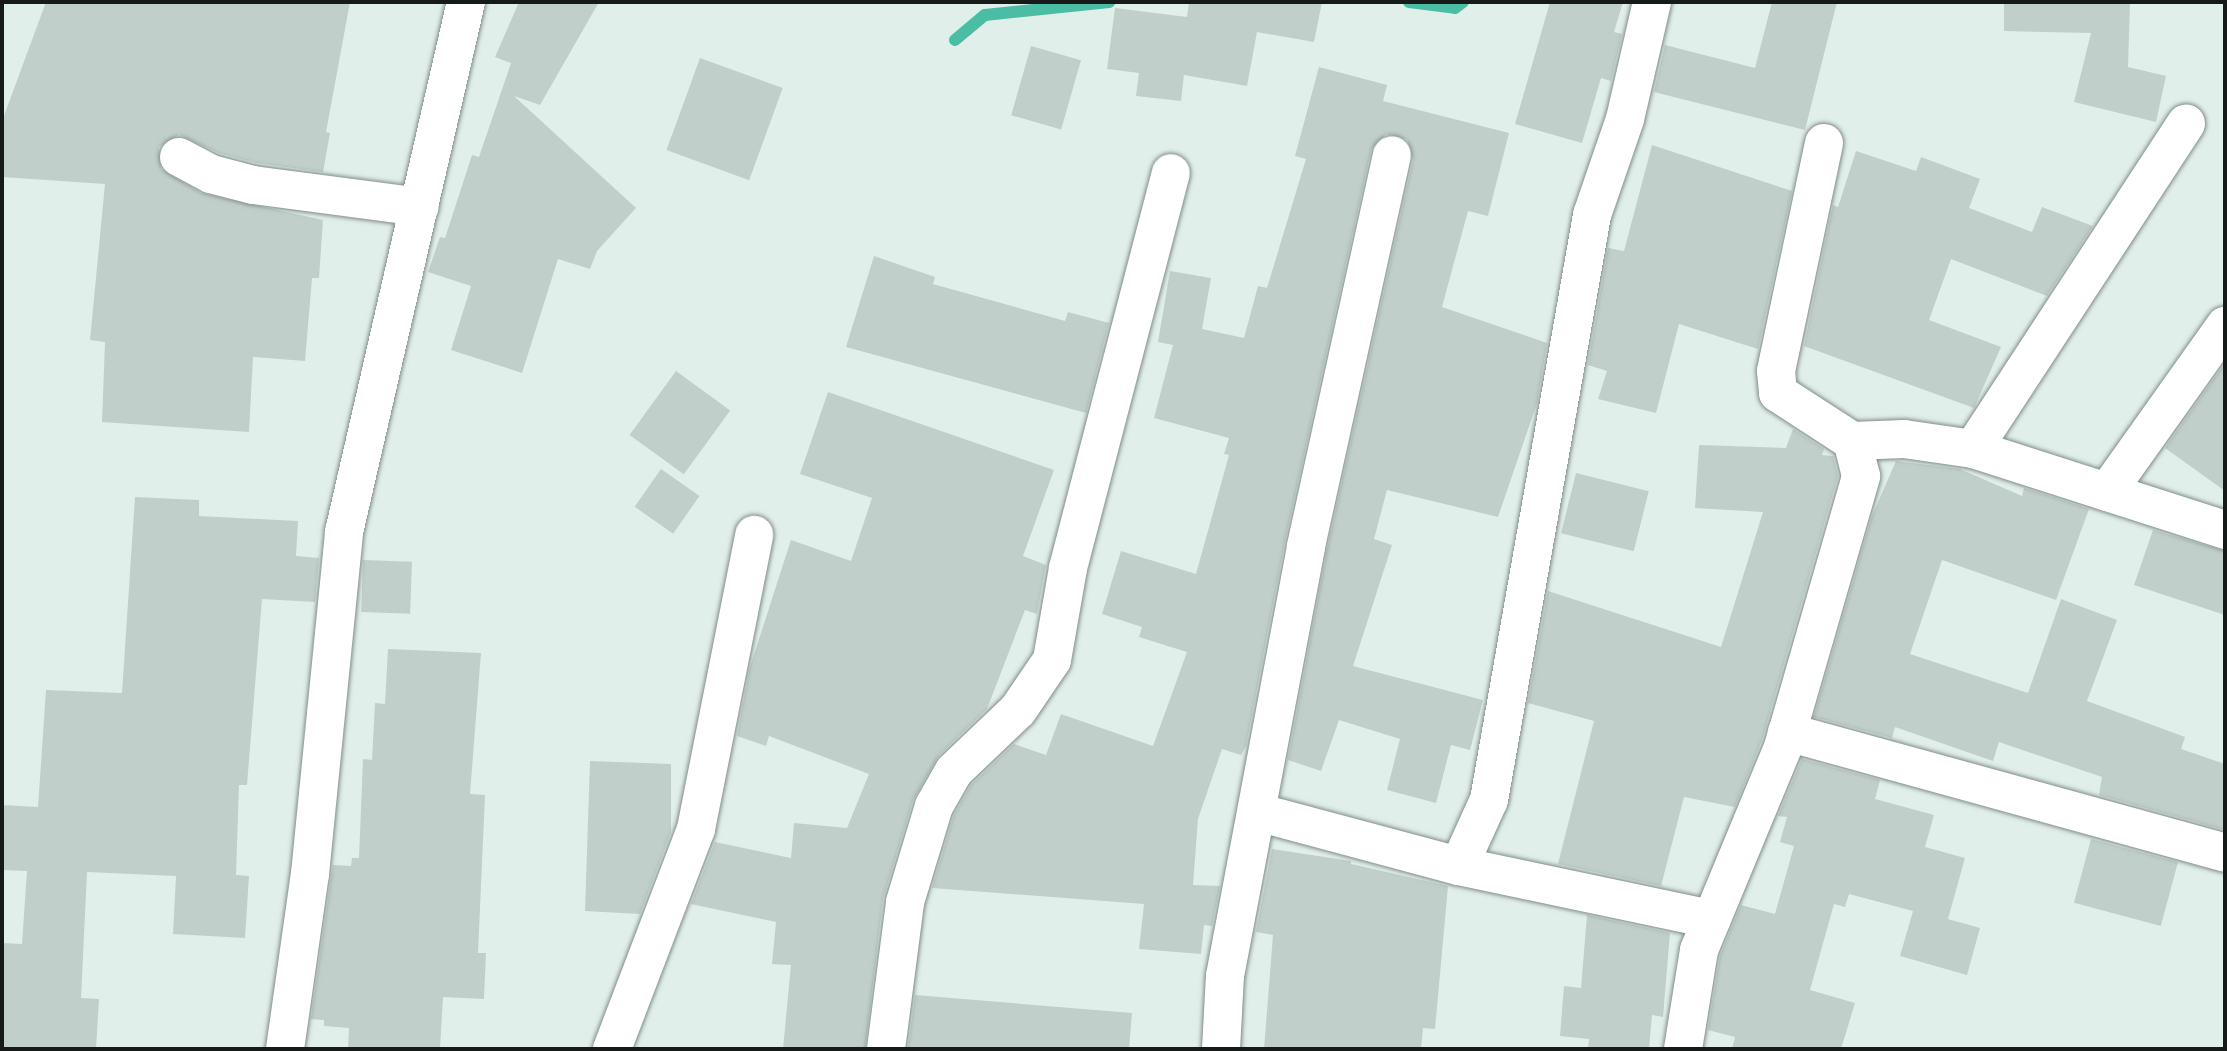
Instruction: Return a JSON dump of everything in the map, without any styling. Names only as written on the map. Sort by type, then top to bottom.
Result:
[{"type":"street","points":[[285,1049],[310,874],[344,532],[466,2]]},
{"type":"street","points":[[1459,866],[1489,800],[1592,215],[1625,119],[1652,2]]},
{"type":"street","points":[[1973,449],[2186,124]]},
{"type":"street","points":[[1824,143],[1776,372],[1778,393],[1852,441],[1904,439],[1973,449],[2225,530]]},
{"type":"street","points":[[1221,1049],[1225,976],[1306,546],[1392,155]]},
{"type":"street","points":[[179,157],[211,174],[253,185],[420,207]]},
{"type":"street","points":[[886,1049],[905,902],[934,806],[954,771],[1018,710],[1052,660],[1068,568],[1171,173]]},
{"type":"street","points":[[2107,492],[2225,327]]},
{"type":"street","points":[[1683,1049],[1699,950],[1787,732],[1861,476],[1852,441]]},
{"type":"street","points":[[612,1049],[696,829],[754,535]]},
{"type":"street","points":[[1787,732],[2225,853]]},
{"type":"street","points":[[1256,812],[1459,866],[1712,919]]},
{"type":"building","points":[[46,2],[350,2],[326,132],[330,133],[323,172],[257,163],[219,153],[179,135],[159,147],[161,169],[201,193],[323,220],[319,278],[312,278],[305,361],[253,357],[249,432],[102,422],[105,342],[90,340],[105,184],[2,177],[2,121]]},
{"type":"building","points":[[519,2],[599,2],[540,105],[514,96],[636,208],[597,251],[590,269],[558,259],[522,373],[451,350],[471,286],[428,272],[440,237],[445,238],[472,155],[479,157],[511,63],[495,57]]},
{"type":"building","points":[[1189,2],[1322,2],[1314,42],[1257,32],[1247,86],[1184,75],[1181,101],[1136,96],[1139,73],[1107,69],[1115,8],[1187,17]]},
{"type":"building","points":[[1550,2],[1623,2],[1614,32],[1622,34],[1611,81],[1601,78],[1582,143],[1515,124]]},
{"type":"building","points":[[1772,2],[1837,2],[1805,130],[1654,92],[1665,45],[1755,68]]},
{"type":"building","points":[[2004,2],[2130,2],[2128,67],[2166,76],[2156,122],[2074,102],[2091,33],[2004,31]]},
{"type":"building","points":[[1031,46],[1081,60],[1061,130],[1011,115]]},
{"type":"building","points":[[700,58],[783,88],[749,180],[666,150]]},
{"type":"building","points":[[1319,67],[1387,85],[1383,101],[1509,133],[1488,216],[1468,211],[1442,307],[1547,343],[1537,403],[1498,517],[1387,490],[1374,539],[1392,545],[1353,666],[1483,700],[1470,750],[1451,745],[1436,803],[1387,790],[1400,739],[1339,720],[1321,771],[1288,760],[1327,550],[1413,160],[1407,139],[1386,134],[1371,150],[1285,541],[1246,746],[1241,755],[1222,749],[1198,819],[1193,885],[1220,886],[1212,926],[1204,925],[1201,954],[1139,949],[1144,904],[932,888],[954,815],[971,785],[1014,744],[1046,755],[1061,714],[1153,746],[1187,652],[1139,637],[1142,627],[1102,614],[1121,551],[1196,574],[1229,455],[1224,454],[1229,438],[1154,418],[1173,345],[1158,342],[1170,271],[1211,278],[1202,329],[1244,338],[1258,286],[1267,288],[1306,159],[1295,156]]},
{"type":"building","points":[[1652,145],[1792,191],[1758,349],[1679,324],[1656,413],[1598,399],[1607,371],[1588,365],[1608,248],[1624,251]]},
{"type":"building","points":[[1856,151],[1916,171],[1921,157],[1980,179],[1969,208],[2032,232],[2042,207],[2093,226],[2047,296],[1951,259],[1929,320],[2001,347],[1974,408],[1804,346],[1833,205],[1838,207]]},
{"type":"building","points":[[874,256],[935,277],[933,284],[1065,321],[1068,312],[1109,323],[1086,413],[846,347]]},
{"type":"building","points":[[2225,363],[2225,491],[2165,448]]},
{"type":"building","points":[[676,371],[730,410],[684,474],[630,435]]},
{"type":"building","points":[[828,392],[1054,470],[1023,556],[1046,565],[1037,614],[1025,610],[987,709],[939,755],[913,800],[883,899],[865,1049],[783,1049],[791,965],[772,964],[776,922],[691,904],[715,842],[791,858],[794,823],[847,828],[869,774],[769,736],[766,746],[737,736],[750,667],[791,540],[851,561],[872,498],[800,474]]},
{"type":"building","points":[[1793,429],[1824,449],[1822,455],[1833,456],[1838,476],[1762,740],[1735,807],[1684,797],[1661,886],[1558,864],[1594,721],[1528,703],[1548,591],[1721,647],[1763,512],[1695,508],[1699,445],[1786,448]]},
{"type":"building","points":[[1896,461],[1960,469],[2022,496],[2024,488],[2089,509],[2056,600],[1942,560],[1910,654],[2028,693],[2061,599],[2117,620],[2087,701],[2185,737],[2181,749],[2225,764],[2225,830],[2099,795],[2102,777],[1999,742],[1993,761],[1895,727],[1892,738],[1814,717],[1872,516]]},
{"type":"building","points":[[661,469],[700,496],[673,534],[635,507]]},
{"type":"building","points":[[1576,473],[1649,491],[1634,551],[1561,533]]},
{"type":"building","points":[[135,497],[199,500],[199,516],[298,521],[296,556],[319,558],[315,602],[262,599],[247,785],[239,785],[236,875],[249,876],[245,938],[173,934],[176,876],[87,872],[81,998],[99,999],[96,1049],[2,1049],[2,943],[22,944],[27,871],[2,870],[2,805],[38,807],[46,690],[122,693]]},
{"type":"building","points":[[2153,530],[2225,551],[2225,615],[2134,585]]},
{"type":"building","points":[[363,560],[412,562],[410,614],[361,612]]},
{"type":"building","points":[[388,649],[481,653],[470,794],[485,795],[478,953],[486,953],[484,999],[443,997],[440,1049],[348,1049],[349,1028],[324,1026],[324,1020],[311,1019],[333,865],[351,866],[352,858],[359,858],[363,759],[372,760],[375,703],[385,704]]},
{"type":"building","points":[[1802,759],[1880,780],[1875,799],[1934,815],[1925,847],[1965,858],[1948,919],[1980,928],[1967,975],[1900,956],[1913,911],[1849,894],[1845,907],[1834,904],[1810,990],[1855,1003],[1841,1049],[1732,1049],[1735,1037],[1708,1030],[1720,956],[1741,905],[1775,914],[1794,846],[1780,842],[1787,817],[1778,816]]},
{"type":"building","points":[[590,761],[671,764],[671,832],[640,914],[585,911]]},
{"type":"building","points":[[2091,839],[2178,862],[2161,926],[2074,903]]},
{"type":"building","points":[[1272,849],[1351,861],[1351,864],[1448,886],[1435,1029],[1423,1028],[1421,1049],[1264,1049],[1273,935],[1256,932]]},
{"type":"building","points":[[1587,915],[1670,933],[1663,1017],[1652,1015],[1649,1049],[1588,1049],[1589,1039],[1560,1036],[1564,986],[1581,988]]},
{"type":"building","points":[[915,995],[1132,1013],[1129,1049],[908,1049]]},
{"type":"waterway","points":[[955,40],[985,15],[1109,2]]},
{"type":"waterway","points":[[1409,2],[1455,8],[1463,2]]}]
